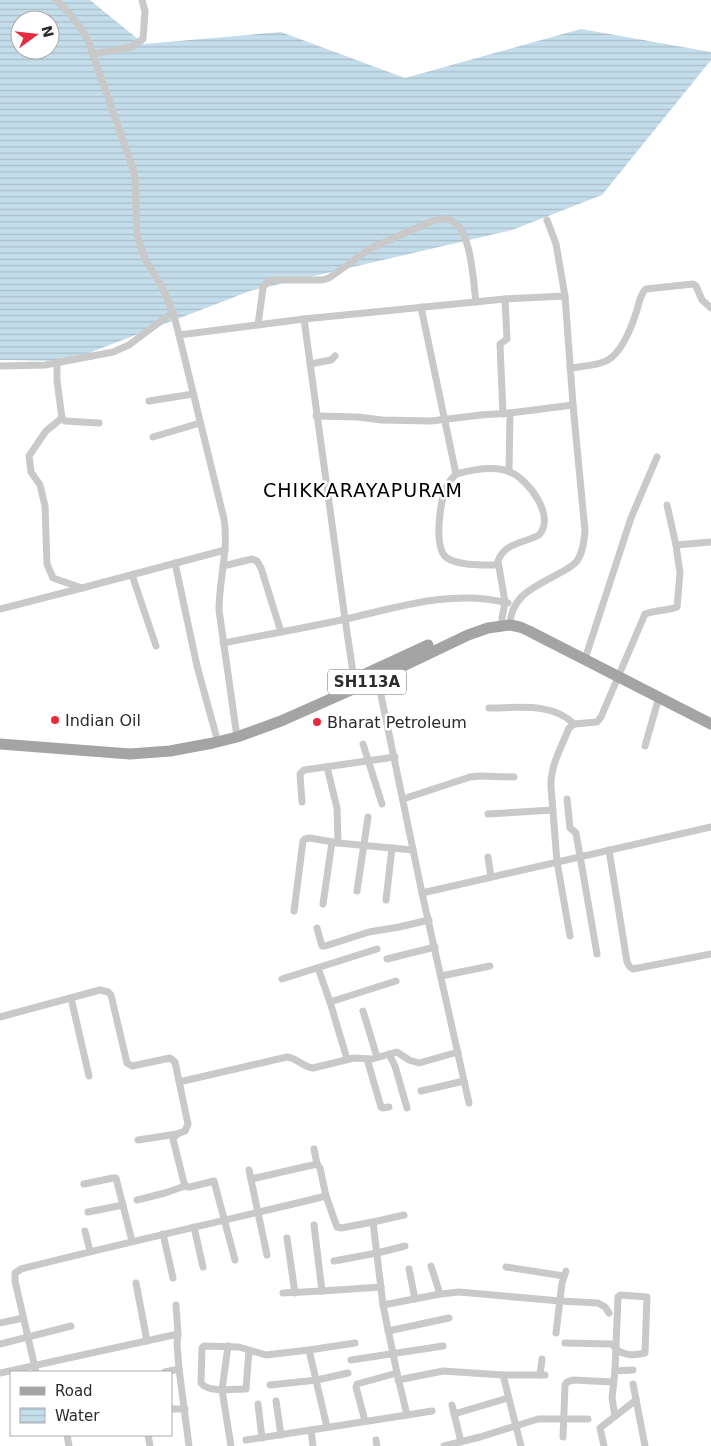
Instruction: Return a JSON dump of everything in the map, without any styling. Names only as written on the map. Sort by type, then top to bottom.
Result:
[{"type":"main road","points":[[506,621],[521,620],[586,656],[711,716]]},
{"type":"main road","name":"SH113A","points":[[0,737],[137,746],[170,744],[216,735],[236,734],[281,721],[465,628],[487,621],[506,621]]},
{"type":"main road","name":"SH113A","points":[[0,744],[130,754],[170,751],[213,743],[354,679],[376,673]]},
{"type":"main road","points":[[620,673],[659,697],[711,724]]},
{"type":"street","points":[[56,0],[68,10],[88,40],[133,169],[137,235],[145,259],[161,285],[173,312],[179,335],[224,519],[226,533],[219,593],[219,610],[236,734]]},
{"type":"street","points":[[93,54],[131,48],[142,39],[145,11],[142,0]]},
{"type":"street","points":[[258,325],[265,284],[274,280],[322,280],[329,278],[371,248],[435,220],[444,219],[452,220],[464,236],[469,250],[476,302]]},
{"type":"street","points":[[506,621],[514,605],[528,591],[571,567],[578,560],[584,546],[585,530],[565,296],[556,244],[547,220]]},
{"type":"street","points":[[570,368],[603,362],[613,356],[624,342],[633,323],[642,293],[646,289],[693,284],[696,286],[702,300],[711,308]]},
{"type":"street","points":[[179,335],[304,319],[505,298],[565,296]]},
{"type":"street","points":[[505,298],[507,340],[500,344],[507,413],[509,471]]},
{"type":"street","points":[[421,307],[456,474]]},
{"type":"street","points":[[0,366],[26,367],[102,355],[124,348],[173,312]]},
{"type":"street","points":[[304,319],[354,679]]},
{"type":"street","points":[[310,364],[331,360],[335,356]]},
{"type":"street","points":[[57,363],[57,381],[62,418],[65,421],[71,422],[99,423]]},
{"type":"street","points":[[149,401],[193,394]]},
{"type":"street","points":[[316,416],[358,417],[396,421],[431,421],[573,404]]},
{"type":"street","points":[[62,418],[46,431],[29,456],[31,472],[40,485],[45,506],[47,564],[52,578],[82,588]]},
{"type":"street","points":[[153,437],[200,423]]},
{"type":"street","points":[[586,656],[632,518],[657,458]]},
{"type":"street","points":[[498,565],[480,565],[454,561],[448,558],[441,549],[440,517],[442,500],[447,485],[456,474],[478,469],[509,471],[524,481],[540,503],[543,514],[543,531],[539,535],[509,546],[500,554],[498,565],[505,602],[506,621]]},
{"type":"street","points":[[570,936],[557,862],[551,778],[553,769],[569,728],[574,724],[597,722],[601,717],[645,614],[677,607],[680,573],[667,505]]},
{"type":"street","points":[[676,545],[711,542]]},
{"type":"street","points":[[0,609],[225,550]]},
{"type":"street","points":[[223,566],[252,559],[257,561],[261,568],[281,632]]},
{"type":"street","points":[[175,563],[197,666],[216,735]]},
{"type":"street","points":[[132,575],[156,646]]},
{"type":"street","points":[[223,643],[436,599],[470,598],[505,602],[514,605]]},
{"type":"street","points":[[376,673],[422,893],[469,1103]]},
{"type":"street","points":[[645,746],[659,697]]},
{"type":"street","points":[[489,708],[549,710],[560,714],[574,724]]},
{"type":"street","points":[[363,744],[382,804]]},
{"type":"street","points":[[302,802],[300,774],[304,770],[394,757]]},
{"type":"street","points":[[323,904],[335,843],[336,808],[327,767]]},
{"type":"street","points":[[403,799],[470,777],[514,777]]},
{"type":"street","points":[[568,799],[570,828],[576,833],[597,954]]},
{"type":"street","points":[[488,814],[553,810]]},
{"type":"street","points":[[357,891],[368,817]]},
{"type":"street","points":[[422,893],[711,827]]},
{"type":"street","points":[[294,911],[303,841],[305,838],[335,843],[413,850]]},
{"type":"street","points":[[386,900],[392,848]]},
{"type":"street","points":[[609,850],[627,962],[630,967],[633,969],[711,954]]},
{"type":"street","points":[[488,857],[491,877]]},
{"type":"street","points":[[317,928],[322,946],[325,946],[369,932],[428,920]]},
{"type":"street","points":[[387,959],[434,947]]},
{"type":"street","points":[[282,979],[377,949]]},
{"type":"street","points":[[441,976],[490,966]]},
{"type":"street","points":[[318,968],[347,1059]]},
{"type":"street","points":[[330,1002],[396,981]]},
{"type":"street","points":[[0,1017],[100,990],[108,992],[111,995],[127,1063],[132,1066],[170,1058],[175,1062],[188,1124],[185,1131],[177,1134],[138,1140]]},
{"type":"street","points":[[71,998],[89,1076]]},
{"type":"street","points":[[363,1011],[377,1057]]},
{"type":"street","points":[[179,1082],[287,1057],[293,1058],[312,1068],[347,1059],[368,1059],[397,1052],[410,1060],[419,1062],[458,1052]]},
{"type":"street","points":[[389,1054],[395,1066],[407,1108]]},
{"type":"street","points":[[368,1059],[381,1107],[389,1107]]},
{"type":"street","points":[[422,1091],[464,1081]]},
{"type":"street","points":[[177,1134],[173,1139],[185,1186]]},
{"type":"street","points":[[314,1149],[316,1164],[320,1168],[326,1196],[337,1227],[342,1228],[404,1215]]},
{"type":"street","points":[[251,1179],[316,1164]]},
{"type":"street","points":[[249,1170],[267,1256]]},
{"type":"street","points":[[84,1184],[115,1178],[118,1180],[132,1241]]},
{"type":"street","points":[[137,1200],[214,1180],[235,1260]]},
{"type":"street","points":[[36,1369],[15,1281],[15,1273],[22,1268],[326,1196]]},
{"type":"street","points":[[88,1212],[123,1205]]},
{"type":"street","points":[[373,1222],[383,1305],[397,1377],[407,1415]]},
{"type":"street","points":[[314,1226],[322,1291]]},
{"type":"street","points":[[194,1227],[203,1267]]},
{"type":"street","points":[[85,1231],[90,1251]]},
{"type":"street","points":[[163,1234],[173,1278]]},
{"type":"street","points":[[288,1238],[295,1293]]},
{"type":"street","points":[[334,1261],[405,1246]]},
{"type":"street","points":[[431,1266],[440,1294]]},
{"type":"street","points":[[506,1267],[565,1273],[556,1333]]},
{"type":"street","points":[[409,1269],[415,1299]]},
{"type":"street","points":[[136,1283],[147,1341]]},
{"type":"street","points":[[283,1293],[381,1287]]},
{"type":"street","points":[[383,1305],[459,1292],[598,1303],[605,1307],[609,1313]]},
{"type":"street","points":[[565,1343],[612,1344],[616,1350],[619,1352],[628,1354],[645,1353],[648,1297],[620,1295],[618,1297],[616,1350],[615,1371],[612,1398],[615,1416]]},
{"type":"street","points":[[176,1306],[179,1369],[189,1446]]},
{"type":"street","points":[[0,1323],[23,1318]]},
{"type":"street","points":[[388,1331],[449,1318]]},
{"type":"street","points":[[0,1344],[71,1326]]},
{"type":"street","points":[[18,1371],[36,1369],[178,1334]]},
{"type":"street","points":[[249,1350],[246,1389],[222,1390],[206,1388],[201,1383],[202,1348],[204,1346],[228,1346],[249,1350],[266,1355],[355,1343]]},
{"type":"street","points":[[228,1346],[222,1390],[231,1446]]},
{"type":"street","points":[[351,1360],[443,1346]]},
{"type":"street","points":[[309,1350],[327,1427]]},
{"type":"street","points":[[365,1421],[356,1387],[357,1384],[443,1371],[502,1375],[543,1375],[542,1359]]},
{"type":"street","points":[[170,1371],[179,1369]]},
{"type":"street","points":[[615,1371],[633,1370]]},
{"type":"street","points":[[270,1385],[317,1380],[348,1373]]},
{"type":"street","points":[[502,1375],[521,1446]]},
{"type":"street","points":[[563,1436],[567,1382],[573,1380],[613,1382]]},
{"type":"street","points":[[632,1384],[645,1446]]},
{"type":"street","points":[[454,1414],[508,1398]]},
{"type":"street","points":[[604,1446],[600,1428],[636,1400]]},
{"type":"street","points":[[276,1401],[281,1435]]},
{"type":"street","points":[[258,1404],[262,1438]]},
{"type":"street","points":[[452,1405],[461,1442]]},
{"type":"street","points":[[172,1409],[185,1409]]},
{"type":"street","points":[[246,1440],[432,1411]]},
{"type":"street","points":[[444,1446],[538,1419],[588,1419]]},
{"type":"street","points":[[311,1430],[313,1446]]},
{"type":"water","points":[[0,0],[90,0],[144,44],[281,32],[405,78],[581,29],[711,52],[711,60],[602,195],[512,230],[250,291],[68,361],[0,360]]},
{"type":"place","name":"Indian Oil","points":[[55,720]]},
{"type":"place","name":"Bharat Petroleum","points":[[317,722]]},
{"type":"district","name":"CHIKKARAYAPURAM","points":[[363,490]]}]
